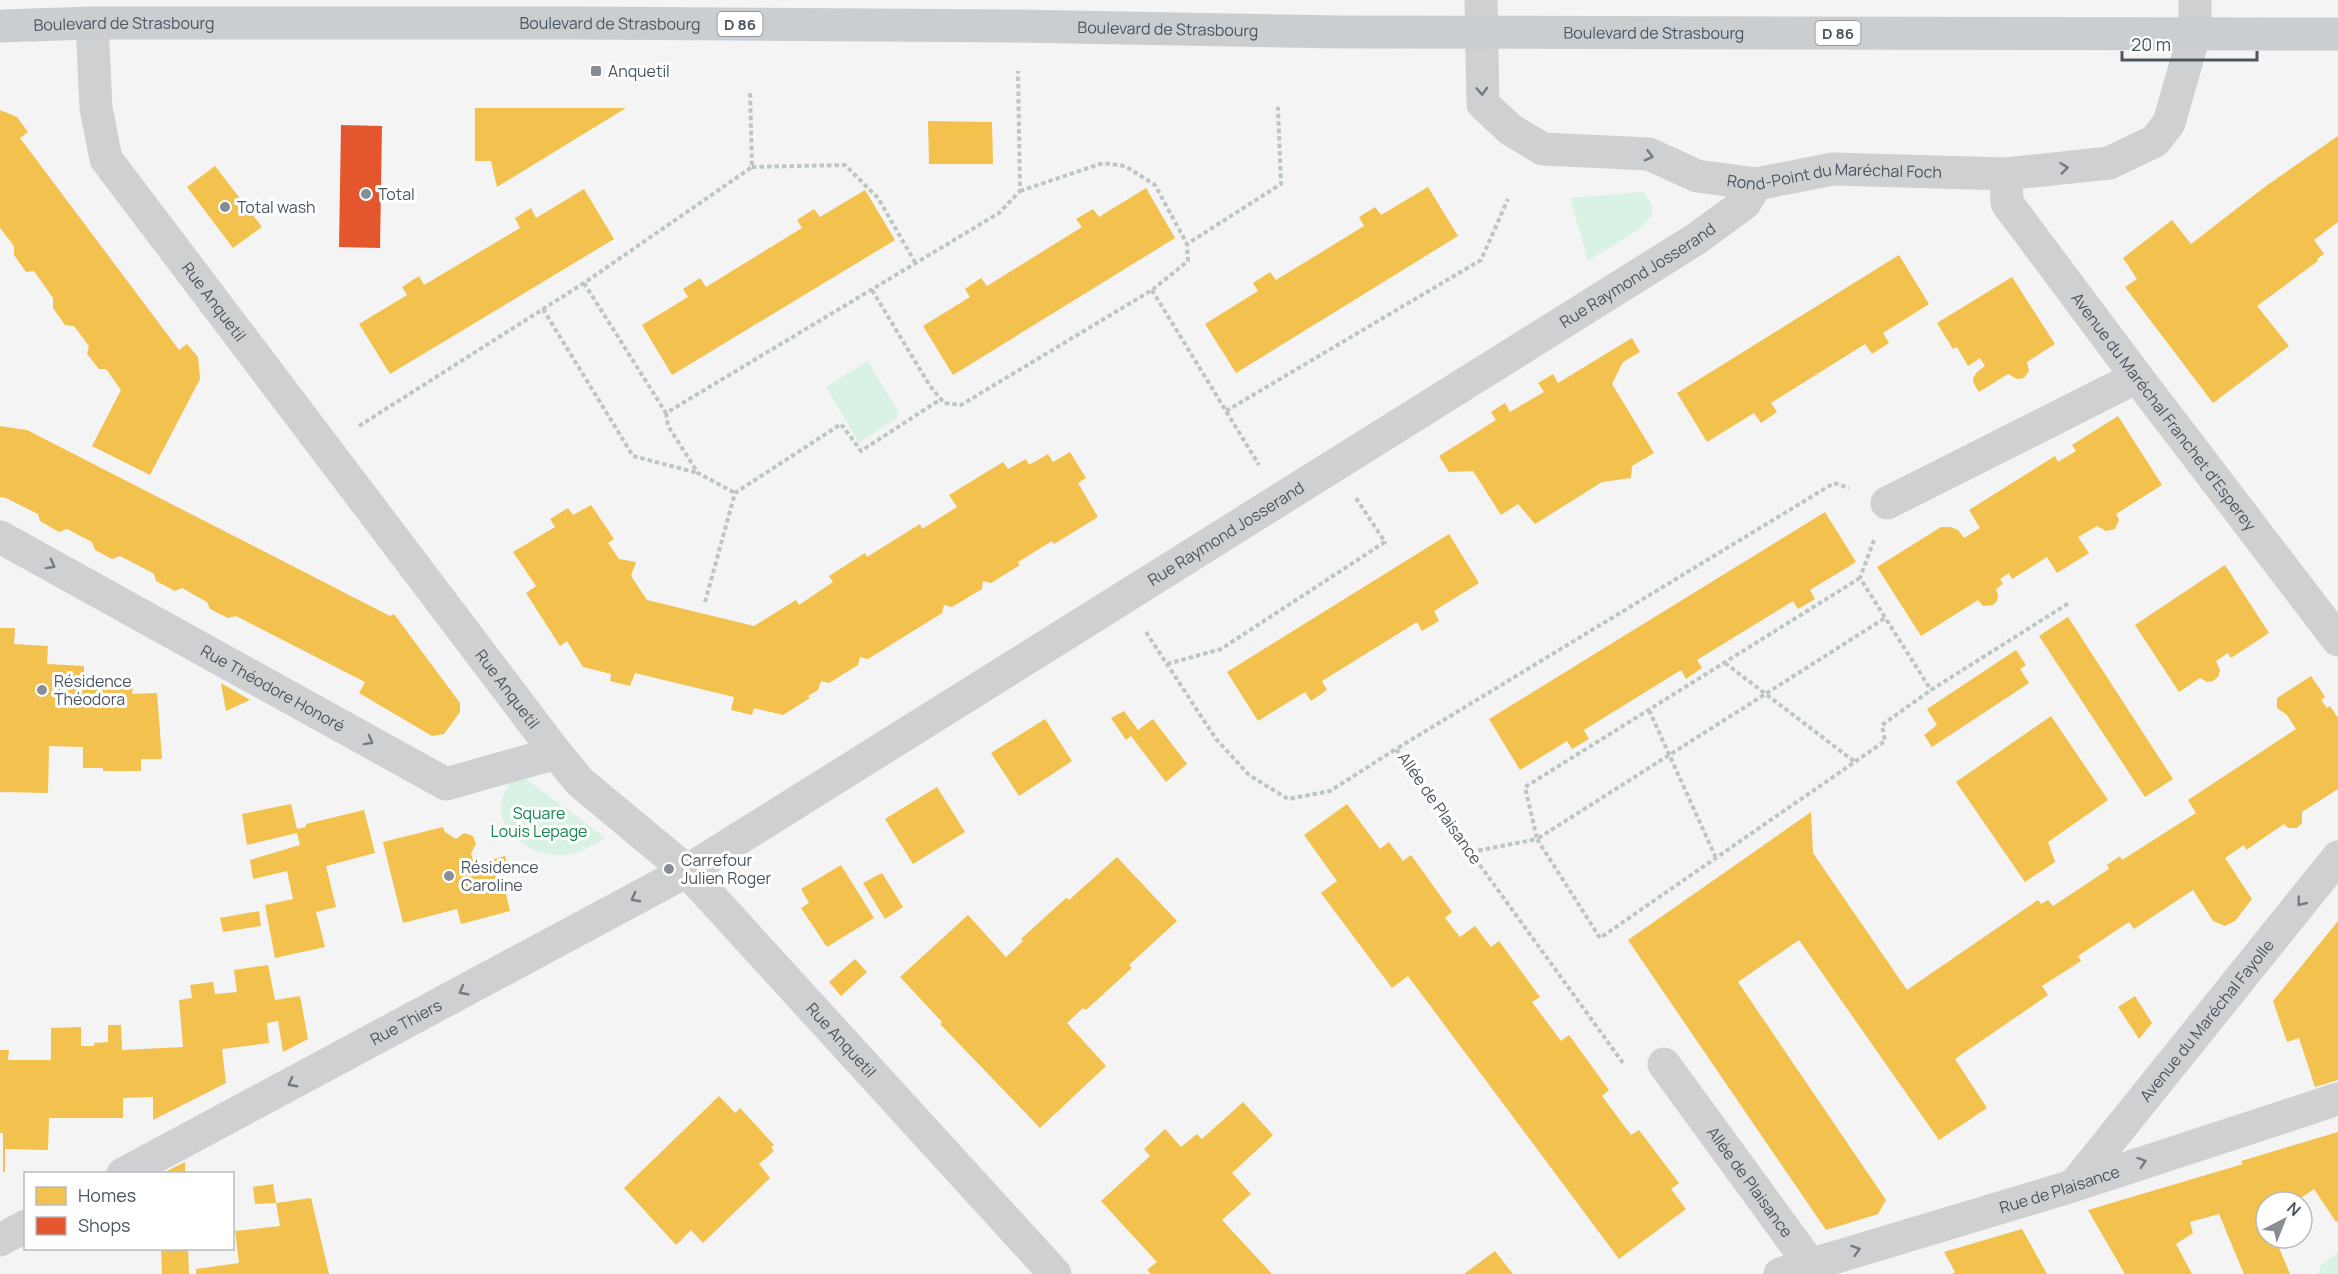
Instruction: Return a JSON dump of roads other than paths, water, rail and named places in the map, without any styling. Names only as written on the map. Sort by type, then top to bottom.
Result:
[{"type":"main road","name":"Boulevard de Strasbourg","points":[[0,26],[92,23],[754,24],[1481,32],[2338,34]]},
{"type":"street","name":"Rond-Point du Maréchal Foch","points":[[1481,0],[1483,104],[1511,130],[1543,148],[1649,154],[1697,176],[1756,184],[1833,169],[2006,174],[2109,163],[2155,141],[2169,123],[2195,33],[2195,0]]},
{"type":"street","name":"Rue Anquetil","points":[[92,23],[96,108],[106,159],[556,753],[580,782],[687,871],[1055,1274]]},
{"type":"street","name":"Avenue du Maréchal Franchet d'Esperey","points":[[2006,174],[2007,203],[2338,640]]},
{"type":"street","name":"Rue Raymond Josserand","points":[[687,871],[1707,232],[1744,203],[1756,184]]},
{"type":"street","points":[[1887,503],[2137,377]]},
{"type":"street","name":"Rue Théodore Honoré","points":[[0,537],[446,784],[556,753]]},
{"type":"street","name":"Avenue du Maréchal Fayolle","points":[[2075,1185],[2338,856]]},
{"type":"street","name":"Rue Thiers","points":[[125,1172],[687,871]]},
{"type":"street","name":"Allée de Plaisance","points":[[1664,1064],[1795,1269]]},
{"type":"street","name":"Rue de Plaisance","points":[[1795,1269],[2075,1185],[2338,1099]]},
{"type":"street","points":[[0,1240],[24,1227]]},
{"type":"place","name":"Anquetil","points":[[596,71]]},
{"type":"place","name":"Total","points":[[366,194]]},
{"type":"place","name":"Total wash","points":[[225,207]]},
{"type":"place","name":"Résidence Théodora","points":[[42,690]]},
{"type":"place","name":"Carrefour Julien Roger","points":[[669,869]]},
{"type":"place","name":"Résidence Caroline","points":[[449,876]]},
{"type":"park label","name":"Square Louis Lepage","points":[[539,822]]}]
